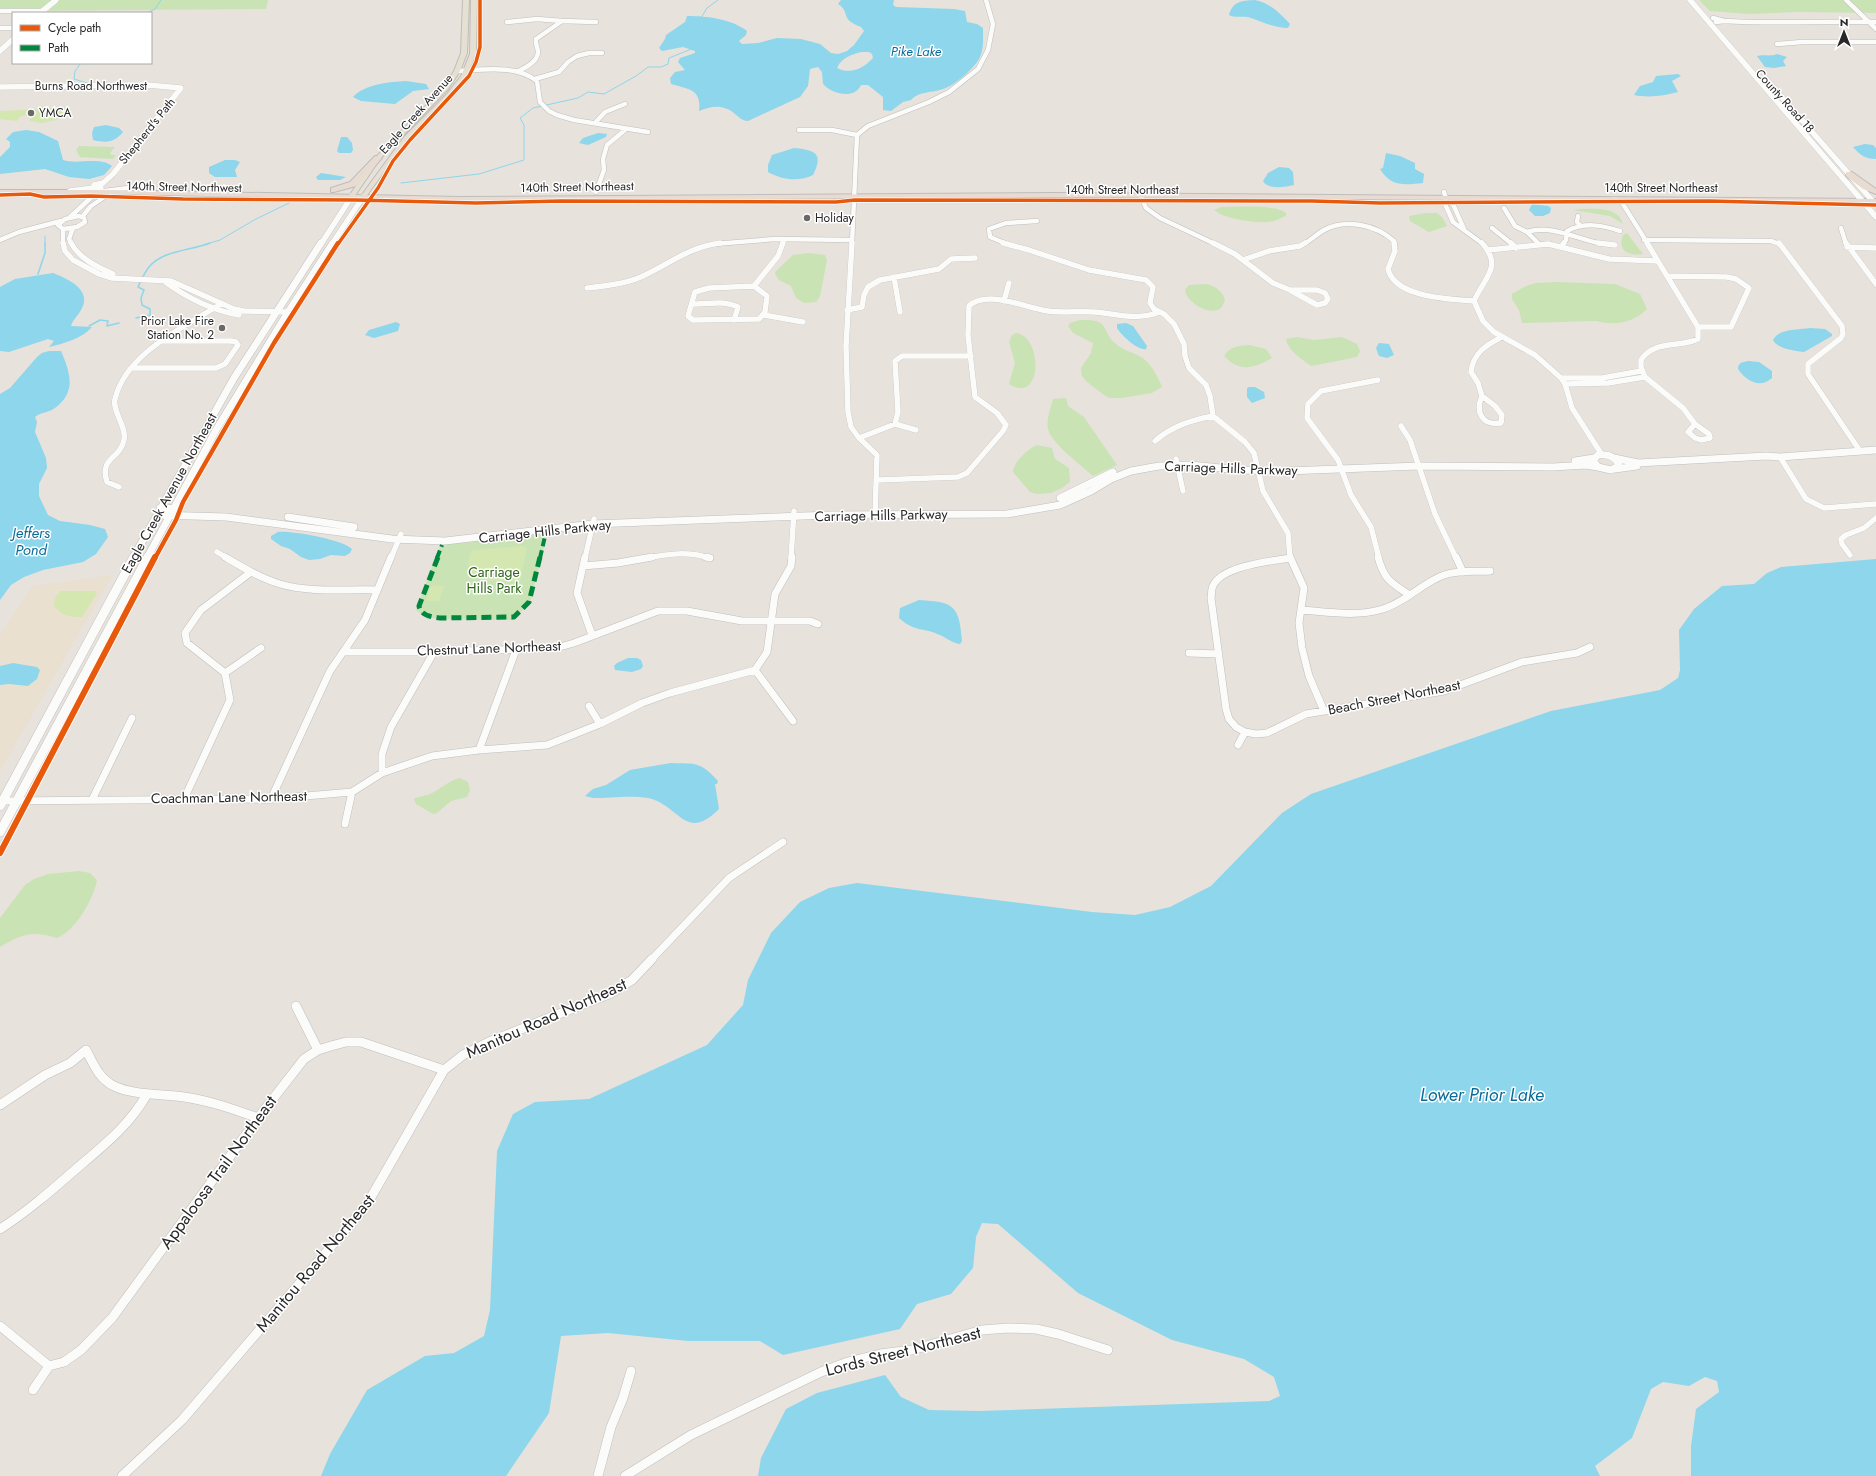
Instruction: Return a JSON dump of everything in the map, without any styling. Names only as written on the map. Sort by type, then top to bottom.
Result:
[{"type":"highway","points":[[334,190],[354,184],[378,158]]},
{"type":"highway","points":[[1850,174],[1866,187],[1871,199]]},
{"type":"highway","name":"140th Street Northwest","points":[[0,186],[354,193]]},
{"type":"highway","name":"140th Street Northwest","points":[[110,188],[144,186],[334,190],[365,194]]},
{"type":"highway","name":"140th Street Northwest","points":[[0,192],[69,191],[95,188]]},
{"type":"highway","name":"140th Street Northeast","points":[[365,194],[596,192],[1445,198],[1871,199]]},
{"type":"highway","name":"140th Street Northeast","points":[[365,194],[505,199],[855,193],[1614,199],[1871,199]]},
{"type":"main road","points":[[42,12],[56,0]]},
{"type":"main road","name":"Eagle Creek Avenue","points":[[354,193],[378,158],[446,88],[457,71],[464,53],[466,0]]},
{"type":"main road","name":"Eagle Creek Avenue","points":[[365,194],[406,138],[448,96],[466,71],[473,54],[474,0]]},
{"type":"main road","name":"County Road 18","points":[[1690,0],[1871,199],[1876,217]]},
{"type":"main road","name":"County Road 18","points":[[1697,0],[1850,174]]},
{"type":"main road","points":[[1703,15],[1714,20]]},
{"type":"main road","points":[[0,51],[12,40]]},
{"type":"main road","name":"Burns Road Northwest","points":[[0,86],[148,85],[181,88]]},
{"type":"main road","name":"Shepherd's Path","points":[[95,188],[113,174],[181,88]]},
{"type":"main road","name":"Shepherd's Path","points":[[110,188],[113,174]]},
{"type":"main road","points":[[69,191],[110,188]]},
{"type":"main road","name":"Eagle Creek Avenue Northeast","points":[[1,803],[158,512],[234,378],[274,314],[354,193]]},
{"type":"main road","name":"Eagle Creek Avenue Northeast","points":[[0,832],[216,430],[286,314],[365,194]]},
{"type":"main road","points":[[1602,455],[1638,463],[1766,456],[1780,457],[1876,450]]},
{"type":"main road","name":"Carriage Hills Parkway","points":[[158,512],[262,520],[424,541],[462,540],[594,521],[876,512],[1007,514],[1026,512],[1049,508],[1075,499],[1111,479],[1131,471],[1177,462],[1257,468],[1418,463],[1574,461],[1594,458],[1602,455]]},
{"type":"main road","name":"Carriage Hills Parkway","points":[[1418,463],[1552,467],[1586,465],[1606,470],[1637,466],[1716,465],[1769,460],[1780,457]]},
{"type":"main road","points":[[1594,458],[1593,462],[1598,467]]},
{"type":"main road","points":[[1614,458],[1619,466],[1615,469]]},
{"type":"street","points":[[876,512],[878,480],[877,454],[859,438],[851,427],[848,412],[846,332],[855,193],[857,135],[861,130],[878,120],[924,104],[949,92],[978,69],[988,50],[993,24],[986,0]]},
{"type":"street","points":[[1846,0],[1876,29]]},
{"type":"street","points":[[0,11],[42,12]]},
{"type":"street","points":[[507,22],[532,19],[596,22]]},
{"type":"street","points":[[1714,20],[1755,23],[1813,21],[1876,22]]},
{"type":"street","points":[[517,72],[535,60],[538,56],[538,50],[535,45],[536,39],[557,26],[562,21]]},
{"type":"street","points":[[0,28],[12,28]]},
{"type":"street","points":[[1776,44],[1802,42],[1876,42]]},
{"type":"street","points":[[457,71],[517,72],[535,79],[560,71],[569,61],[581,55],[591,52],[602,53]]},
{"type":"street","points":[[535,79],[538,86],[538,98],[551,112],[575,120],[609,125],[625,130],[648,132]]},
{"type":"street","points":[[595,123],[605,112],[625,104]]},
{"type":"street","points":[[596,192],[604,170],[603,159],[607,145],[625,130]]},
{"type":"street","points":[[799,130],[832,130],[857,135]]},
{"type":"street","points":[[70,217],[95,188],[144,186]]},
{"type":"street","points":[[82,217],[110,188]]},
{"type":"street","points":[[1141,196],[1146,208],[1160,218],[1222,247],[1243,260],[1273,283],[1290,290],[1300,297],[1317,305],[1328,299],[1325,293],[1317,290],[1290,290]]},
{"type":"street","points":[[1445,198],[1445,204],[1450,218],[1457,226],[1464,229],[1488,250],[1492,262],[1492,270],[1489,277],[1478,290],[1474,302],[1483,321],[1502,337],[1535,355],[1561,378],[1565,384],[1572,408],[1602,455]]},
{"type":"street","points":[[1614,199],[1621,201],[1698,328],[1698,339],[1688,344],[1666,345],[1648,350],[1640,360],[1640,371],[1645,377],[1683,408],[1695,424]]},
{"type":"street","points":[[1504,208],[1515,226],[1527,232],[1538,244]]},
{"type":"street","points":[[1578,216],[1577,222],[1580,225]]},
{"type":"street","points":[[0,240],[36,227],[61,221],[70,217],[82,217],[86,220],[84,224],[73,228],[36,227]]},
{"type":"street","points":[[61,221],[58,225],[61,228],[65,252],[86,268],[102,275],[120,278],[171,281],[221,304],[244,311],[274,314]]},
{"type":"street","points":[[1037,221],[1010,221],[997,224],[989,229],[990,237],[1001,243],[1037,252],[1089,270],[1146,280],[1153,287],[1150,303],[1154,309],[1174,324],[1184,344],[1185,356],[1189,368],[1206,385],[1210,396],[1213,416],[1245,442],[1254,453],[1267,499],[1288,533],[1290,558],[1304,588],[1299,629],[1302,648],[1309,676],[1324,711]]},
{"type":"street","points":[[1243,260],[1268,251],[1299,246],[1308,242],[1328,228],[1348,225],[1364,226],[1382,232],[1394,241],[1396,252],[1388,267],[1389,273],[1399,284],[1425,295],[1474,302]]},
{"type":"street","points":[[1561,246],[1566,240],[1567,231],[1580,225],[1600,226],[1620,231]]},
{"type":"street","points":[[73,228],[69,239],[73,249],[80,256],[120,278]]},
{"type":"street","points":[[1492,228],[1516,248]]},
{"type":"street","points":[[1841,228],[1847,247],[1875,281]]},
{"type":"street","points":[[1527,232],[1532,230],[1557,231],[1597,243],[1615,245]]},
{"type":"street","points":[[587,288],[623,283],[642,276],[666,262],[696,249],[730,241],[751,239],[852,240]]},
{"type":"street","points":[[754,286],[767,296],[764,315],[761,318],[754,320],[693,320],[688,316],[695,292],[702,288],[740,289],[754,286],[766,269],[778,256],[784,240]]},
{"type":"street","points":[[1644,240],[1771,241],[1779,243],[1842,326],[1843,331],[1841,339],[1812,359],[1808,364],[1808,374],[1860,451]]},
{"type":"street","points":[[1488,250],[1548,244],[1609,259],[1657,261]]},
{"type":"street","points":[[1847,247],[1876,248]]},
{"type":"street","points":[[847,310],[862,307],[864,295],[868,287],[880,280],[930,272],[938,269],[951,259],[975,258]]},
{"type":"street","points":[[1667,276],[1727,277],[1736,279],[1749,288],[1731,326],[1698,328]]},
{"type":"street","points":[[894,277],[900,312]]},
{"type":"street","points":[[163,281],[178,291],[214,308],[244,316],[286,314]]},
{"type":"street","points":[[1004,300],[1009,283]]},
{"type":"street","points":[[878,480],[958,477],[967,473],[1003,431],[1006,425],[1004,418],[986,407],[975,397],[967,319],[969,306],[974,302],[1004,300],[1042,310],[1094,312],[1144,317],[1160,312]]},
{"type":"street","points":[[119,487],[108,482],[104,472],[105,467],[122,445],[125,435],[114,401],[122,381],[140,358],[160,341],[221,304]]},
{"type":"street","points":[[692,304],[736,305],[738,307],[734,320]]},
{"type":"street","points":[[764,315],[803,322]]},
{"type":"street","points":[[1482,396],[1478,402],[1478,411],[1482,419],[1487,424],[1495,426],[1501,423],[1502,415],[1495,406],[1482,396],[1478,383],[1471,372],[1473,359],[1485,346],[1502,337]]},
{"type":"street","points":[[133,368],[216,368],[226,364],[238,345],[236,342],[231,341],[160,341]]},
{"type":"street","points":[[895,424],[898,412],[896,361],[902,356],[912,355],[970,356]]},
{"type":"street","points":[[1561,378],[1602,378],[1640,371]]},
{"type":"street","points":[[1565,384],[1608,383],[1645,377]]},
{"type":"street","points":[[1378,380],[1321,391],[1308,404],[1307,418],[1333,452],[1351,495],[1371,528],[1382,572],[1392,583],[1408,594]]},
{"type":"street","points":[[1155,441],[1164,432],[1198,419],[1213,416]]},
{"type":"street","points":[[859,438],[895,424],[916,430]]},
{"type":"street","points":[[1401,426],[1410,440],[1435,514],[1462,572]]},
{"type":"street","points":[[1780,457],[1806,499],[1813,504],[1824,508],[1876,504]]},
{"type":"street","points":[[1177,462],[1183,491]]},
{"type":"street","points":[[793,721],[755,670],[767,652],[775,594],[791,566],[794,514]]},
{"type":"street","points":[[1850,555],[1842,544],[1841,539],[1864,528],[1876,518]]},
{"type":"street","points":[[592,635],[577,593],[594,521]]},
{"type":"street","points":[[271,799],[330,671],[365,620],[400,537]]},
{"type":"street","points":[[217,552],[251,572],[287,586],[307,589],[378,590]]},
{"type":"street","points":[[583,566],[623,562],[658,555],[698,553],[710,558]]},
{"type":"street","points":[[1238,746],[1245,732],[1236,727],[1229,719],[1211,598],[1214,584],[1224,574],[1235,570],[1290,558]]},
{"type":"street","points":[[1301,610],[1374,612],[1395,604],[1408,594],[1439,577],[1462,572],[1490,571]]},
{"type":"street","points":[[184,799],[230,700],[225,673],[187,643],[185,633],[201,610],[251,572]]},
{"type":"street","name":"Chestnut Lane Northeast","points":[[343,652],[434,652],[556,648],[574,643],[658,611],[687,611],[742,621],[810,621],[818,624]]},
{"type":"street","name":"Beach Street Northeast","points":[[1245,732],[1256,734],[1267,733],[1306,714],[1449,690],[1522,662],[1578,652],[1590,647]]},
{"type":"street","points":[[225,673],[261,648]]},
{"type":"street","points":[[479,750],[516,650]]},
{"type":"street","points":[[382,773],[382,755],[402,704],[421,677],[434,652]]},
{"type":"street","points":[[1189,653],[1219,654]]},
{"type":"street","name":"Coachman Lane Northeast","points":[[1,803],[17,801],[271,799],[352,792],[382,773],[432,756],[479,750],[547,745],[600,724],[642,703],[670,693],[755,670]]},
{"type":"street","points":[[589,706],[600,724]]},
{"type":"street","points":[[92,800],[132,718]]},
{"type":"street","points":[[345,824],[352,792]]},
{"type":"street","name":"Manitou Road Northeast","points":[[122,1476],[182,1420],[366,1206],[444,1070],[463,1055],[489,1042],[611,993],[632,980],[729,878],[783,842]]},
{"type":"street","points":[[296,1006],[318,1050]]},
{"type":"street","name":"Appaloosa Trail Northeast","points":[[49,1366],[64,1362],[81,1350],[112,1318],[258,1118],[293,1071],[304,1060],[318,1050],[346,1042],[361,1042],[444,1070]]},
{"type":"street","points":[[0,1105],[46,1075],[70,1063],[86,1050],[99,1074],[114,1086],[147,1094],[218,1102],[258,1118]]},
{"type":"street","points":[[0,1229],[31,1208],[132,1119],[147,1094]]},
{"type":"street","points":[[0,1326],[49,1366],[33,1390]]},
{"type":"street","name":"Lords Street Northeast","points":[[632,1475],[691,1435],[821,1372],[848,1362],[880,1354],[912,1350],[982,1330],[1008,1328],[1036,1329],[1058,1334],[1084,1344],[1108,1350]]},
{"type":"street","points":[[598,1476],[611,1427],[623,1398],[631,1371]]},
{"type":"shaded area","points":[[112,575],[0,771],[0,636],[32,586]]},
{"type":"green space","points":[[0,0],[268,0],[266,9],[0,11]]},
{"type":"green space","points":[[1699,0],[1876,0],[1876,13],[1798,12],[1749,14],[1710,11]]},
{"type":"green space","name":"YMCA","points":[[45,106],[46,108],[68,107],[56,120],[42,123],[29,121],[33,115],[21,116],[17,121],[0,119],[0,111],[40,109],[39,107]]},
{"type":"green space","points":[[79,146],[115,147],[110,153],[111,155],[116,155],[113,159],[80,157],[76,150]]},
{"type":"green space","points":[[1222,207],[1274,208],[1286,213],[1286,216],[1276,221],[1252,222],[1226,216],[1214,210]]},
{"type":"green space","points":[[1573,210],[1611,211],[1620,218],[1623,224],[1610,216]]},
{"type":"green space","points":[[1437,213],[1442,217],[1447,226],[1429,232],[1410,221],[1409,216]]},
{"type":"green space","points":[[1627,233],[1643,254],[1628,253],[1623,249],[1621,245],[1623,235]]},
{"type":"green space","points":[[809,253],[825,255],[827,260],[820,296],[816,302],[804,303],[796,298],[791,286],[779,280],[775,274],[776,271],[793,255]]},
{"type":"green space","points":[[1556,282],[1615,284],[1640,294],[1647,309],[1642,314],[1630,320],[1617,323],[1596,321],[1522,323],[1519,310],[1512,299],[1512,294],[1526,286],[1536,283]]},
{"type":"green space","points":[[1206,284],[1222,293],[1225,299],[1221,308],[1211,311],[1199,307],[1186,295],[1185,290],[1189,285]]},
{"type":"green space","points":[[1080,320],[1097,321],[1101,323],[1116,344],[1121,348],[1141,357],[1151,366],[1162,387],[1152,393],[1122,398],[1109,398],[1087,382],[1082,376],[1081,368],[1091,353],[1093,343],[1073,333],[1068,326],[1070,323]]},
{"type":"green space","points":[[1016,333],[1025,337],[1031,345],[1035,356],[1033,378],[1028,385],[1020,388],[1009,384],[1015,363],[1009,342],[1012,335]]},
{"type":"green space","points":[[1297,337],[1314,340],[1342,337],[1357,344],[1360,351],[1357,357],[1311,366],[1296,354],[1287,343],[1286,339]]},
{"type":"green space","points":[[1249,345],[1266,349],[1272,358],[1253,366],[1241,367],[1224,356],[1232,348]]},
{"type":"green space","points":[[1066,398],[1068,406],[1084,417],[1117,465],[1093,476],[1068,454],[1050,435],[1048,422],[1053,399]]},
{"type":"green space","points":[[1037,445],[1052,448],[1055,459],[1069,468],[1070,482],[1051,493],[1037,494],[1030,492],[1013,472],[1016,464],[1022,456]]},
{"type":"green space","name":"Carriage Hills Park","points":[[548,531],[530,602],[513,620],[440,619],[425,617],[416,610],[441,543],[494,539]]},
{"type":"green space","points":[[521,546],[527,548],[520,582],[486,580],[473,574],[468,564],[471,551]]},
{"type":"green space","points":[[431,586],[444,586],[439,601],[426,601]]},
{"type":"green space","points":[[60,591],[95,591],[97,594],[82,617],[74,617],[63,614],[54,606],[55,598]]},
{"type":"green space","points":[[460,778],[468,782],[470,790],[467,797],[451,801],[437,813],[433,814],[416,804],[414,799],[430,794]]},
{"type":"green space","points":[[79,871],[90,873],[97,880],[88,905],[83,914],[71,928],[57,938],[41,934],[27,935],[14,939],[0,947],[0,918],[25,885],[34,879],[48,874]]},
{"type":"water","name":"Pike Lake","points":[[841,0],[894,0],[893,5],[896,7],[954,9],[965,11],[967,22],[977,24],[983,28],[983,43],[980,57],[974,66],[964,76],[953,84],[943,89],[918,95],[911,100],[903,102],[891,111],[883,110],[883,97],[868,85],[861,85],[858,90],[848,94],[837,93],[827,88],[823,84],[822,72],[818,67],[810,69],[808,86],[800,97],[748,121],[742,120],[731,111],[722,107],[713,107],[699,111],[698,98],[696,94],[688,89],[671,84],[670,78],[675,72],[685,70],[678,62],[680,58],[695,53],[695,51],[683,47],[662,51],[659,48],[666,35],[685,22],[687,16],[719,19],[741,27],[747,31],[746,35],[739,41],[742,44],[758,43],[777,38],[801,39],[820,44],[831,53],[838,54],[847,51],[854,45],[864,31],[861,27],[854,24],[847,18],[844,10],[838,4]],"holes":[[[862,52],[869,52],[872,54],[873,58],[866,65],[852,71],[837,68],[847,57]]]},
{"type":"water","points":[[1255,0],[1265,3],[1278,12],[1290,24],[1288,28],[1273,26],[1248,17],[1236,17],[1229,15],[1235,4]]},
{"type":"water","points":[[1777,54],[1787,57],[1783,61],[1786,66],[1774,68],[1765,67],[1757,56],[1772,55]]},
{"type":"water","points":[[1678,74],[1681,76],[1672,81],[1678,92],[1656,96],[1634,95],[1640,86],[1653,82],[1656,76]]},
{"type":"water","points":[[406,81],[426,84],[429,89],[413,91],[395,104],[361,101],[353,97],[371,86]]},
{"type":"water","points":[[106,125],[119,128],[123,132],[120,136],[110,141],[102,142],[93,140],[92,133],[94,127]]},
{"type":"water","points":[[26,130],[39,132],[58,141],[63,160],[75,162],[95,161],[107,163],[112,166],[104,175],[89,179],[69,177],[45,169],[0,174],[0,157],[10,147],[10,142],[6,139],[13,132]]},
{"type":"water","points":[[598,133],[607,134],[606,137],[588,145],[579,143],[583,138]]},
{"type":"water","points":[[341,137],[347,137],[352,143],[353,150],[351,153],[339,153],[337,151]]},
{"type":"water","points":[[1865,144],[1873,145],[1876,148],[1876,159],[1863,156],[1853,147]]},
{"type":"water","points":[[794,148],[807,150],[816,154],[818,162],[813,175],[802,179],[790,179],[779,177],[768,172],[768,165],[772,155]]},
{"type":"water","points":[[1386,153],[1400,156],[1415,163],[1415,169],[1424,174],[1423,183],[1398,184],[1384,175],[1380,169],[1383,168]]},
{"type":"water","points":[[225,160],[235,160],[240,162],[235,170],[237,177],[215,177],[209,173],[209,167]]},
{"type":"water","points":[[1279,167],[1289,168],[1293,172],[1294,185],[1273,187],[1265,184],[1263,181],[1268,173]]},
{"type":"water","points":[[321,173],[346,177],[340,180],[318,180],[316,177]]},
{"type":"water","points":[[1532,204],[1548,206],[1551,208],[1550,213],[1543,216],[1535,216],[1529,210]]},
{"type":"water","points":[[53,273],[72,282],[81,291],[84,297],[84,303],[81,310],[71,326],[92,327],[78,338],[49,347],[54,341],[48,339],[9,352],[0,351],[0,287],[15,279]]},
{"type":"water","points":[[396,322],[400,324],[398,331],[374,338],[365,335],[369,330]]},
{"type":"water","points":[[1126,323],[1133,326],[1147,346],[1146,349],[1139,348],[1134,345],[1119,331],[1117,324]]},
{"type":"water","points":[[1810,328],[1825,329],[1832,334],[1832,336],[1804,352],[1778,346],[1773,340],[1784,331]]},
{"type":"water","points":[[1379,343],[1389,344],[1394,355],[1387,358],[1379,356],[1376,348]]},
{"type":"water","name":"Jeffers Pond","points":[[49,351],[61,351],[70,381],[69,388],[62,402],[53,410],[39,414],[35,417],[37,422],[35,432],[46,458],[47,468],[39,484],[39,496],[48,515],[60,521],[90,525],[105,529],[108,537],[96,554],[83,562],[43,570],[24,577],[11,585],[0,600],[0,394],[10,388],[37,357],[42,353]]},
{"type":"water","points":[[1749,361],[1759,362],[1772,371],[1772,378],[1763,383],[1749,380],[1741,373],[1738,367],[1741,363]]},
{"type":"water","points":[[1255,387],[1264,392],[1265,398],[1252,403],[1247,397],[1247,388]]},
{"type":"water","points":[[278,532],[316,536],[339,542],[352,549],[350,553],[345,556],[331,555],[320,559],[309,560],[301,557],[290,549],[281,546],[271,539],[271,536]]},
{"type":"water","name":"Lower Prior Lake","points":[[1876,559],[1876,1476],[1691,1476],[1691,1446],[1696,1409],[1719,1392],[1717,1381],[1705,1377],[1689,1386],[1663,1382],[1651,1389],[1632,1438],[1595,1466],[1600,1476],[758,1476],[761,1458],[786,1409],[817,1393],[885,1375],[901,1397],[929,1410],[979,1411],[1269,1401],[1280,1396],[1274,1377],[1244,1359],[1172,1340],[1078,1293],[998,1224],[982,1223],[976,1237],[973,1268],[951,1294],[917,1304],[900,1329],[783,1355],[760,1341],[688,1341],[608,1333],[561,1336],[549,1413],[506,1476],[321,1476],[330,1454],[367,1390],[425,1356],[454,1353],[484,1336],[490,1310],[497,1151],[513,1114],[535,1102],[589,1099],[707,1045],[743,1005],[748,980],[771,933],[800,902],[829,888],[857,883],[1092,912],[1135,915],[1170,907],[1211,886],[1282,813],[1311,794],[1551,711],[1660,690],[1678,678],[1680,670],[1679,630],[1694,609],[1722,586],[1754,584],[1767,573],[1781,567]]},
{"type":"water","points":[[919,600],[940,602],[953,608],[957,613],[961,629],[962,641],[960,644],[952,642],[943,636],[910,626],[899,618],[900,608]]},
{"type":"water","points":[[628,658],[637,658],[641,660],[643,666],[641,669],[632,672],[615,670],[614,666],[617,663]]},
{"type":"water","points":[[13,663],[37,667],[40,670],[37,679],[28,686],[9,684],[0,685],[0,666]]},
{"type":"water","points":[[671,763],[697,765],[707,770],[718,781],[717,784],[715,784],[719,809],[708,819],[698,823],[690,822],[683,819],[668,807],[648,798],[593,798],[585,796],[593,789],[606,785],[630,770]]},
{"type":"waterway","points":[[149,12],[155,9],[161,0]]},
{"type":"waterway","points":[[701,18],[707,8],[718,0]]},
{"type":"waterway","points":[[401,183],[479,174],[524,160],[524,125],[520,118],[533,108],[578,98],[588,92],[604,94],[636,76],[648,67],[661,67],[668,64],[669,58],[694,48]]},
{"type":"waterway","points":[[80,64],[75,71],[74,79],[87,83]]},
{"type":"waterway","points":[[209,243],[220,240],[256,219],[289,203]]},
{"type":"waterway","points":[[38,274],[45,253],[45,236]]},
{"type":"waterway","points":[[136,318],[150,315],[150,309],[142,305],[141,298],[144,290],[138,287],[149,267],[155,261],[169,254],[209,243]]},
{"type":"waterway","points":[[89,326],[100,320],[108,321],[107,326],[119,323]]},
{"type":"marked path","points":[[442,545],[419,606],[420,610],[428,616],[440,618],[506,618],[514,617],[529,602],[546,532]]},
{"type":"cycle path","points":[[0,853],[142,580],[176,520],[183,502],[274,343],[342,238],[378,188],[393,161],[410,140],[469,76],[476,62],[480,47],[480,0]]},
{"type":"cycle path","points":[[0,195],[30,194],[44,197],[91,196],[183,199],[356,200],[476,203],[561,201],[836,202],[855,200],[1312,201],[1380,203],[1709,201],[1876,205]]},
{"type":"place","name":"YMCA","points":[[31,113]]},
{"type":"place","name":"Holiday","points":[[807,218]]},
{"type":"place","name":"Prior Lake Fire Station No. 2","points":[[222,328]]}]
